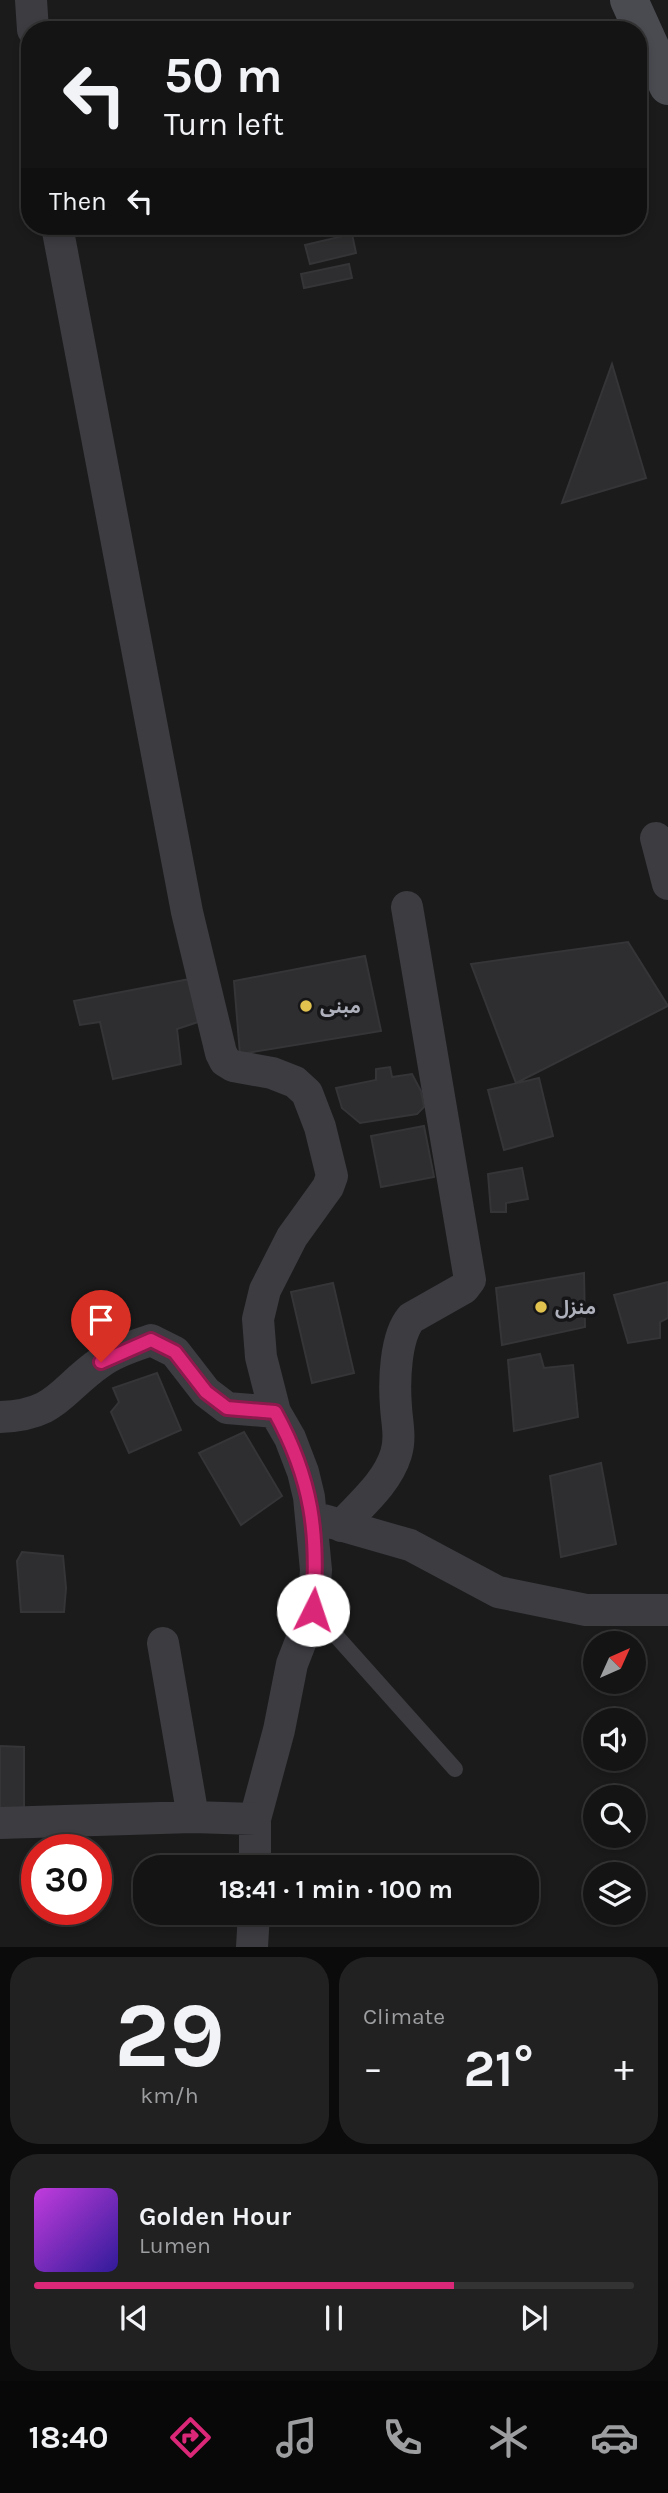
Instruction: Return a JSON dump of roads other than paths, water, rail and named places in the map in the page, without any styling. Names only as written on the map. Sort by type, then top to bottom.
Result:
[{"type":"main road","points":[[629,0],[639,21]]},
{"type":"main road","points":[[647,40],[668,86]]},
{"type":"street","points":[[31,0],[32,21]]},
{"type":"street","points":[[59,235],[187,912],[221,1053],[225,1061],[233,1066],[272,1073],[295,1082],[307,1093],[320,1126],[332,1175],[328,1187],[292,1237],[265,1290],[258,1319],[261,1357],[275,1412],[290,1438],[327,1521],[316,1570],[313,1610],[292,1664],[279,1730],[255,1819],[255,1855]]},
{"type":"street","points":[[656,838],[668,884]]},
{"type":"street","points":[[327,1521],[385,1478],[397,1452],[400,1437],[396,1405],[396,1366],[405,1325],[411,1318],[464,1288],[470,1280],[407,907]]},
{"type":"street","points":[[0,1417],[20,1417],[52,1405],[101,1362],[151,1340],[175,1352],[206,1392],[227,1408],[275,1412]]},
{"type":"street","points":[[327,1521],[410,1545],[498,1592],[586,1610],[668,1610]]},
{"type":"street","points":[[163,1643],[193,1817]]},
{"type":"street","points":[[0,1823],[193,1817],[255,1819]]},
{"type":"street","points":[[252,1947],[253,1925]]},
{"type":"lane","points":[[313,1610],[455,1769]]},
{"type":"place","name":"مبنى","points":[[306,1006]]},
{"type":"place","name":"منزل","points":[[541,1307]]}]
